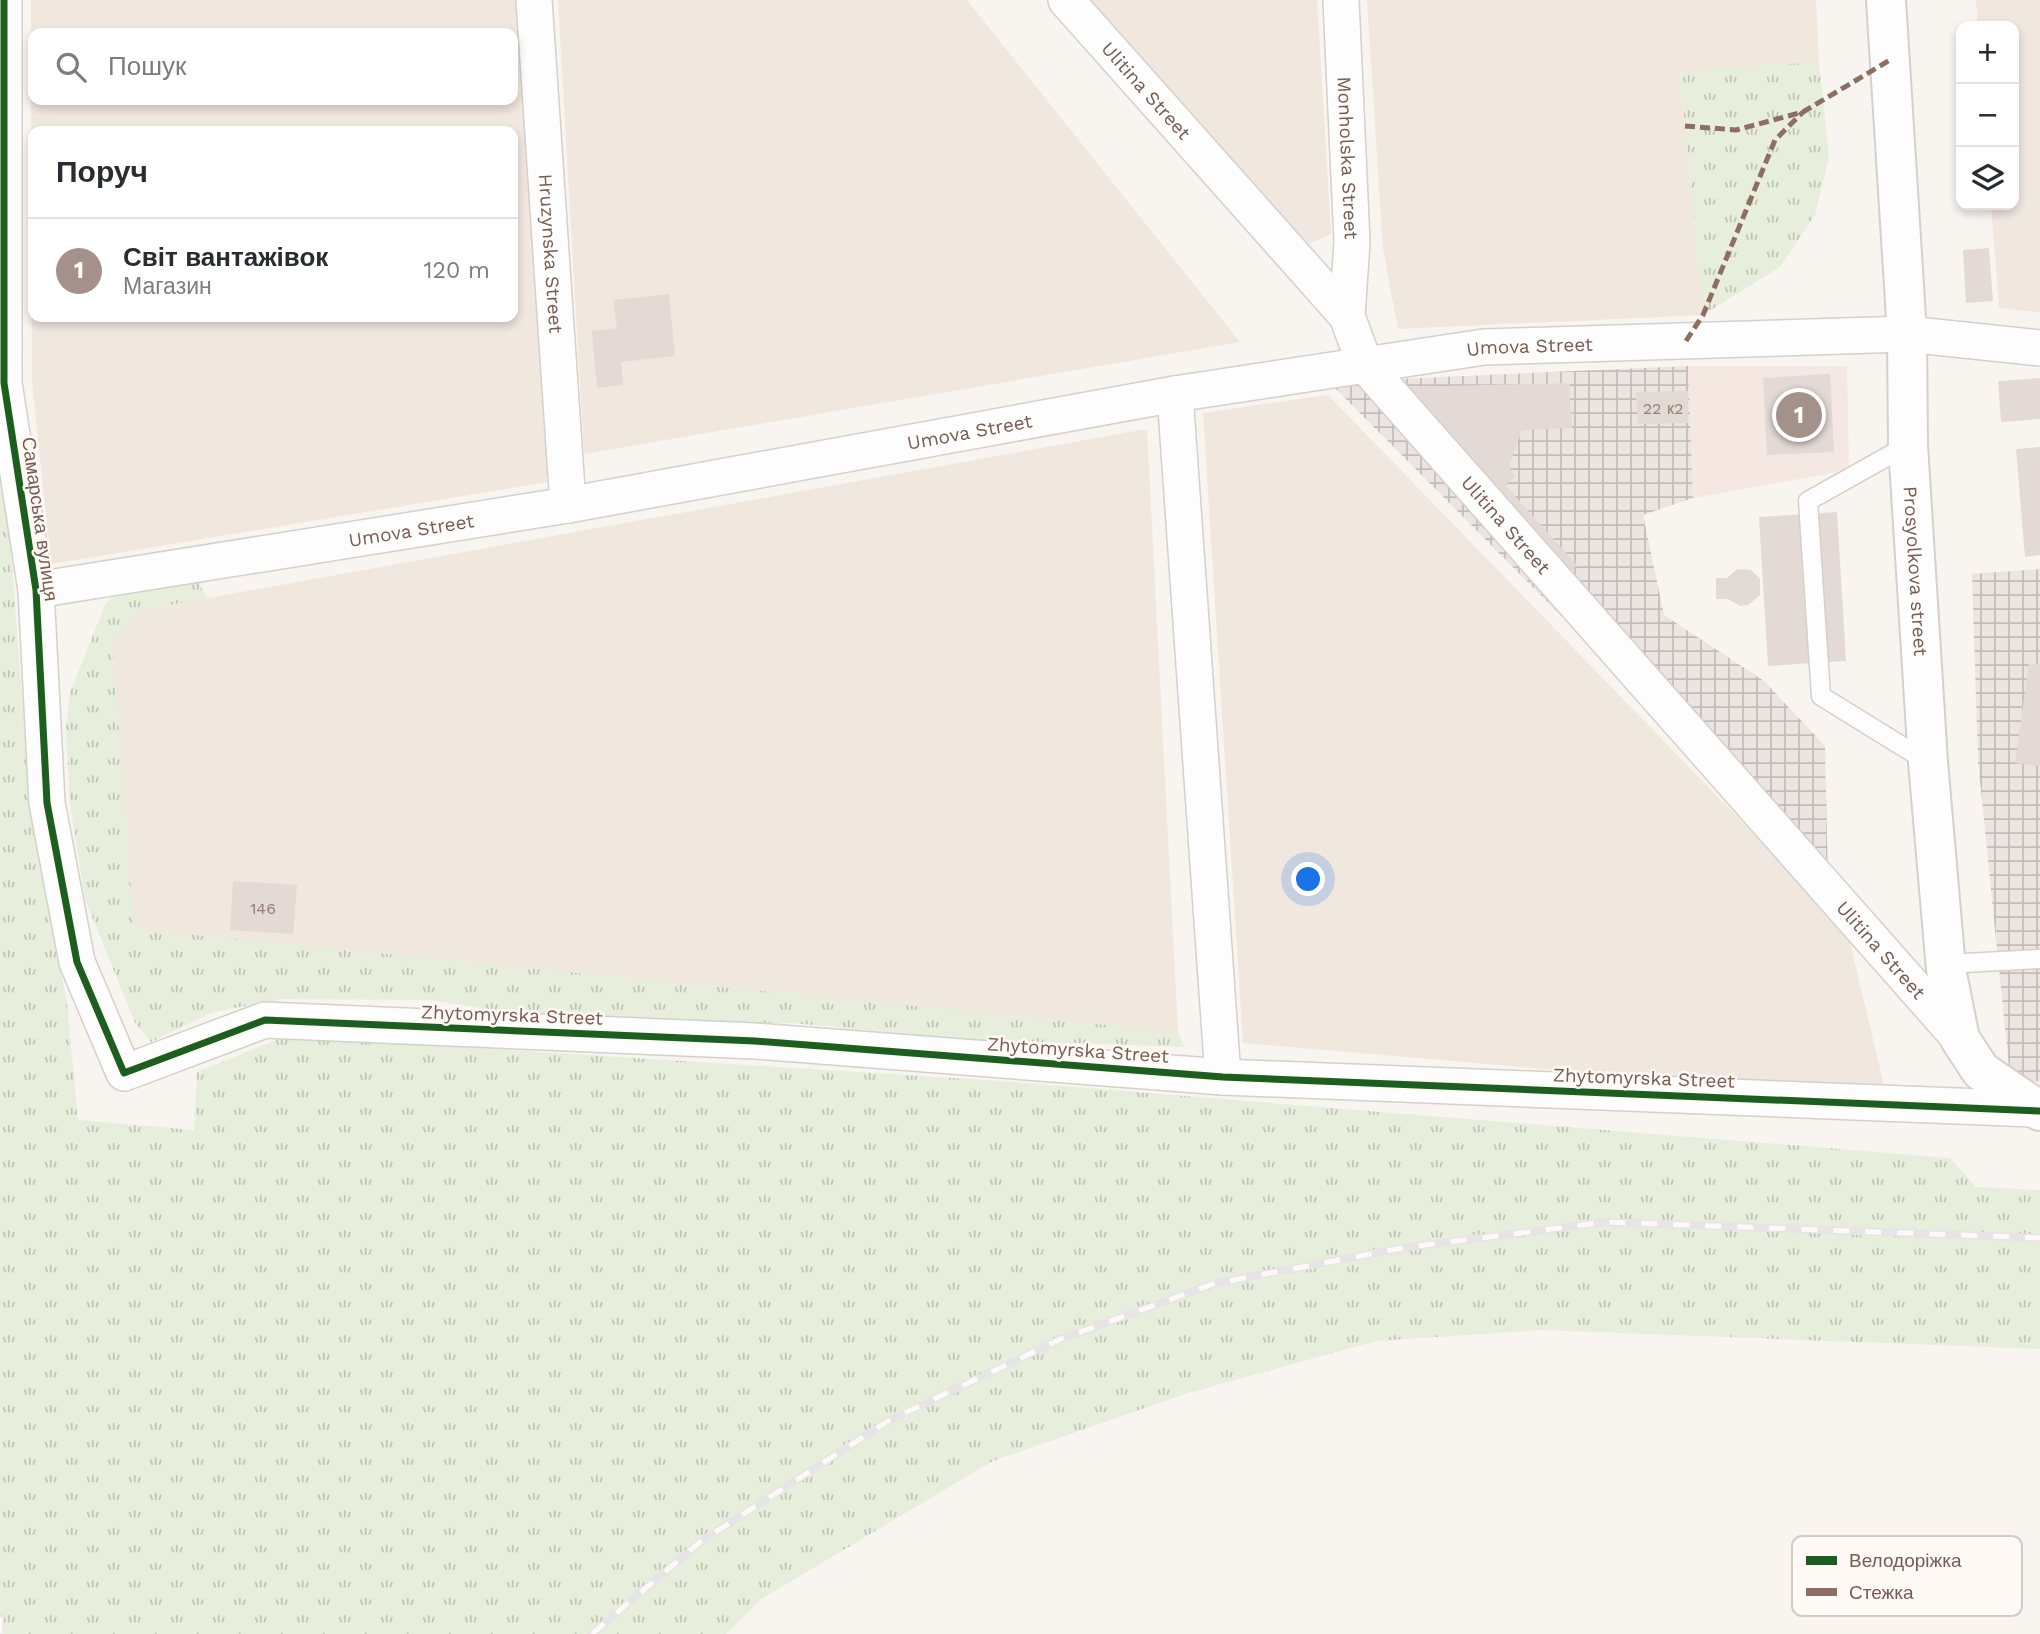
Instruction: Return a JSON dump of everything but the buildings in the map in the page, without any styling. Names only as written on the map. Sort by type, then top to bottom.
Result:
[{"type":"street","name":"Самарська вулиця","points":[[4,0],[4,383],[36,590],[47,803],[77,962],[124,1073]]},
{"type":"street","name":"Hruzynska Street","points":[[534,0],[568,505]]},
{"type":"street","name":"Ulitina Street","points":[[1066,0],[1347,316],[1365,365],[1960,1039]]},
{"type":"street","name":"Monholska Street","points":[[1341,0],[1352,242],[1347,316]]},
{"type":"street","name":"Prosyolkova street","points":[[1886,0],[1907,334],[1908,445],[1928,762],[1946,964],[1960,1039],[1981,1071],[2037,1110]]},
{"type":"street","name":"Umova Street","points":[[36,590],[568,505],[1175,394],[1484,347],[1907,334],[2040,348]]},
{"type":"street","points":[[1175,394],[1223,1077]]},
{"type":"street","name":"Zhytomyrska Street","points":[[124,1073],[265,1020],[755,1041],[1223,1077],[2037,1110]]},
{"type":"lane","points":[[1908,445],[1808,501],[1821,696],[1928,762]]},
{"type":"lane","points":[[1946,964],[2040,958]]},
{"type":"shaded area","points":[[31,0],[518,0],[548,482],[51,564],[32,381],[32,322],[518,322],[518,126],[31,126],[31,105],[518,105],[518,28],[31,28]]},
{"type":"shaded area","points":[[558,0],[967,0],[1240,342],[584,454]]},
{"type":"shaded area","points":[[1051,0],[1317,0],[1331,234],[1295,250]]},
{"type":"shaded area","points":[[1367,0],[1816,0],[1819,62],[1680,72],[1703,315],[1398,329],[1383,249]]},
{"type":"shaded area","points":[[1976,0],[2040,0],[2040,312],[1999,308],[1991,210],[2019,210],[2019,21],[1978,21]]},
{"type":"shaded area","points":[[1688,366],[1847,366],[1849,470],[1693,498]]},
{"type":"shaded area","points":[[1688,366],[1693,498],[1643,515],[1664,615],[1764,681],[1825,746],[1828,884],[1329,382]]},
{"type":"shaded area","points":[[1328,395],[1847,930],[1887,1098],[1243,1043],[1203,413]]},
{"type":"shaded area","points":[[1147,429],[1178,1032],[134,929],[112,642],[142,610]]},
{"type":"shaded area","points":[[2040,569],[2040,1082],[2010,1077],[1978,761],[1972,574]]},
{"type":"green space","points":[[0,10],[10,540],[30,802],[67,1003],[78,1120],[194,1130],[197,1072],[286,1036],[1000,1081],[1950,1158],[1976,1187],[2040,1190],[2040,1349],[1541,1330],[1376,1341],[1188,1393],[993,1461],[761,1599],[726,1634],[0,1634]]},
{"type":"green space","points":[[1819,62],[1829,157],[1815,215],[1780,267],[1703,315],[1680,71]]},
{"type":"green space","points":[[197,581],[208,598],[142,610],[112,642],[134,929],[1178,1032],[1184,1047],[957,1039],[792,1023],[637,1026],[546,1019],[430,1000],[283,999],[213,1012],[151,1042],[135,1023],[85,899],[70,804],[66,728],[70,693],[105,605],[124,584]]},
{"type":"railway","points":[[592,1634],[700,1542],[888,1421],[1061,1339],[1213,1284],[1402,1248],[1606,1222],[2040,1238]]},
{"type":"railway","points":[[0,1617],[0,1634]]},
{"type":"marked path","points":[[1685,126],[1736,130],[1803,112],[1890,60]]},
{"type":"marked path","points":[[1686,341],[1703,315],[1775,140],[1803,112]]},
{"type":"cycle path","points":[[4,0],[4,383],[36,590],[47,803],[77,962],[124,1073],[265,1020],[755,1041],[1223,1077],[2040,1111]]},
{"type":"place","name":"Світ вантажівок","points":[[1799,415]]}]
